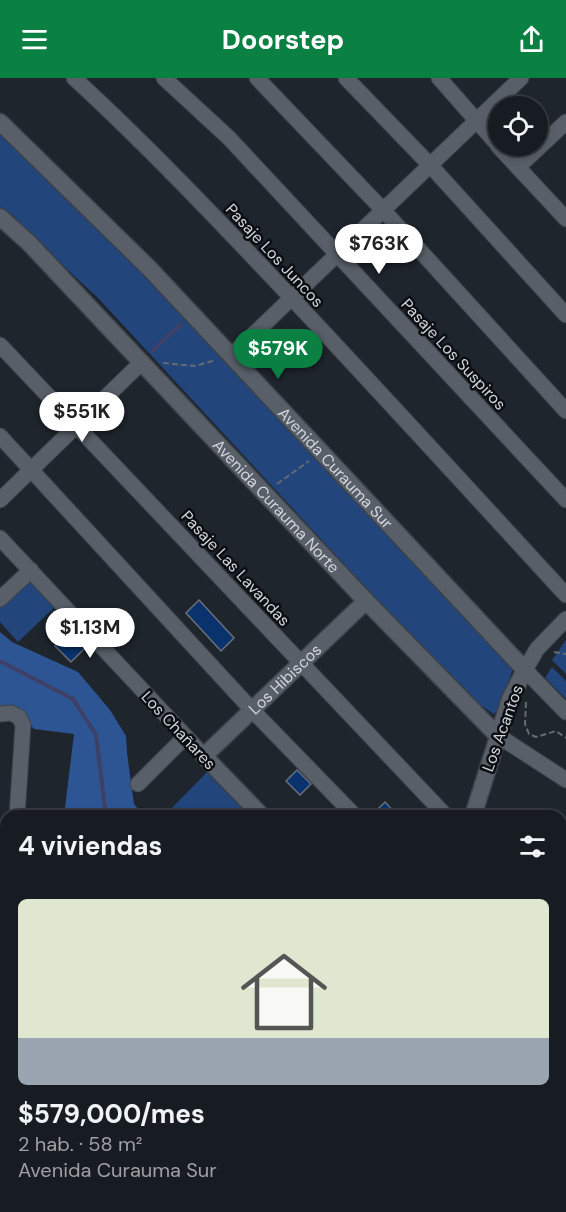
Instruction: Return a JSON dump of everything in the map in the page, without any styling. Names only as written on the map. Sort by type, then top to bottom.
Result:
[{"type":"street","name":"Pasaje Los Juncos","points":[[74,78],[129,128],[292,298],[566,595]]},
{"type":"street","name":"Pasaje Los Suspiros","points":[[164,78],[229,138],[566,500]]},
{"type":"street","points":[[257,78],[383,210],[566,411]]},
{"type":"street","points":[[346,78],[430,165],[566,315]]},
{"type":"street","points":[[439,78],[488,134]]},
{"type":"street","points":[[231,356],[521,78]]},
{"type":"street","name":"Avenida Curauma Sur","points":[[0,122],[121,239],[566,712]]},
{"type":"street","points":[[518,166],[566,122]]},
{"type":"street","points":[[508,156],[564,213]]},
{"type":"street","name":"Avenida Curauma Norte","points":[[0,217],[29,243],[366,601],[497,735],[566,780]]},
{"type":"street","name":"Pasaje Las Lavandas","points":[[0,345],[440,810]]},
{"type":"street","points":[[0,500],[142,362]]},
{"type":"street","points":[[0,436],[252,710],[349,810]]},
{"type":"street","name":"Los Chañares","points":[[0,538],[255,810]]},
{"type":"street","points":[[0,599],[31,570]]},
{"type":"street","name":"Los Hibiscos","points":[[204,756],[366,601]]},
{"type":"street","name":"Los Acantos","points":[[475,810],[510,699],[537,649],[566,619]]},
{"type":"street","points":[[0,714],[11,713],[19,717],[23,725],[17,810]]},
{"type":"street","points":[[138,784],[185,737]]},
{"type":"path","points":[[142,362],[195,366],[231,356]]},
{"type":"path","points":[[265,494],[321,452]]},
{"type":"path","points":[[526,696],[525,724],[528,733],[536,737],[558,731],[566,738]]},
{"type":"shaded area","points":[[0,133],[126,255],[512,666],[501,707],[494,714],[480,705],[419,645],[98,298],[0,207]]},
{"type":"shaded area","points":[[31,574],[58,604],[18,642],[0,622],[0,603]]},
{"type":"shaded area","points":[[0,632],[12,642],[78,672],[110,710],[126,736],[134,804],[139,810],[65,810],[74,734],[34,729],[21,715],[0,707]]},
{"type":"shaded area","points":[[566,640],[566,674],[552,660]]},
{"type":"shaded area","points":[[552,667],[566,681],[566,699],[545,678]]},
{"type":"shaded area","points":[[207,772],[244,810],[170,810]]},
{"type":"building","points":[[199,600],[234,638],[221,651],[186,613]]},
{"type":"building","points":[[72,629],[87,646],[71,662],[55,646]]},
{"type":"building","points":[[297,770],[311,784],[300,795],[286,781]]},
{"type":"building","points":[[385,802],[392,810],[377,810]]},
{"type":"waterway","points":[[152,351],[181,324]]},
{"type":"waterway","points":[[0,661],[73,699],[96,735],[105,810]]}]
